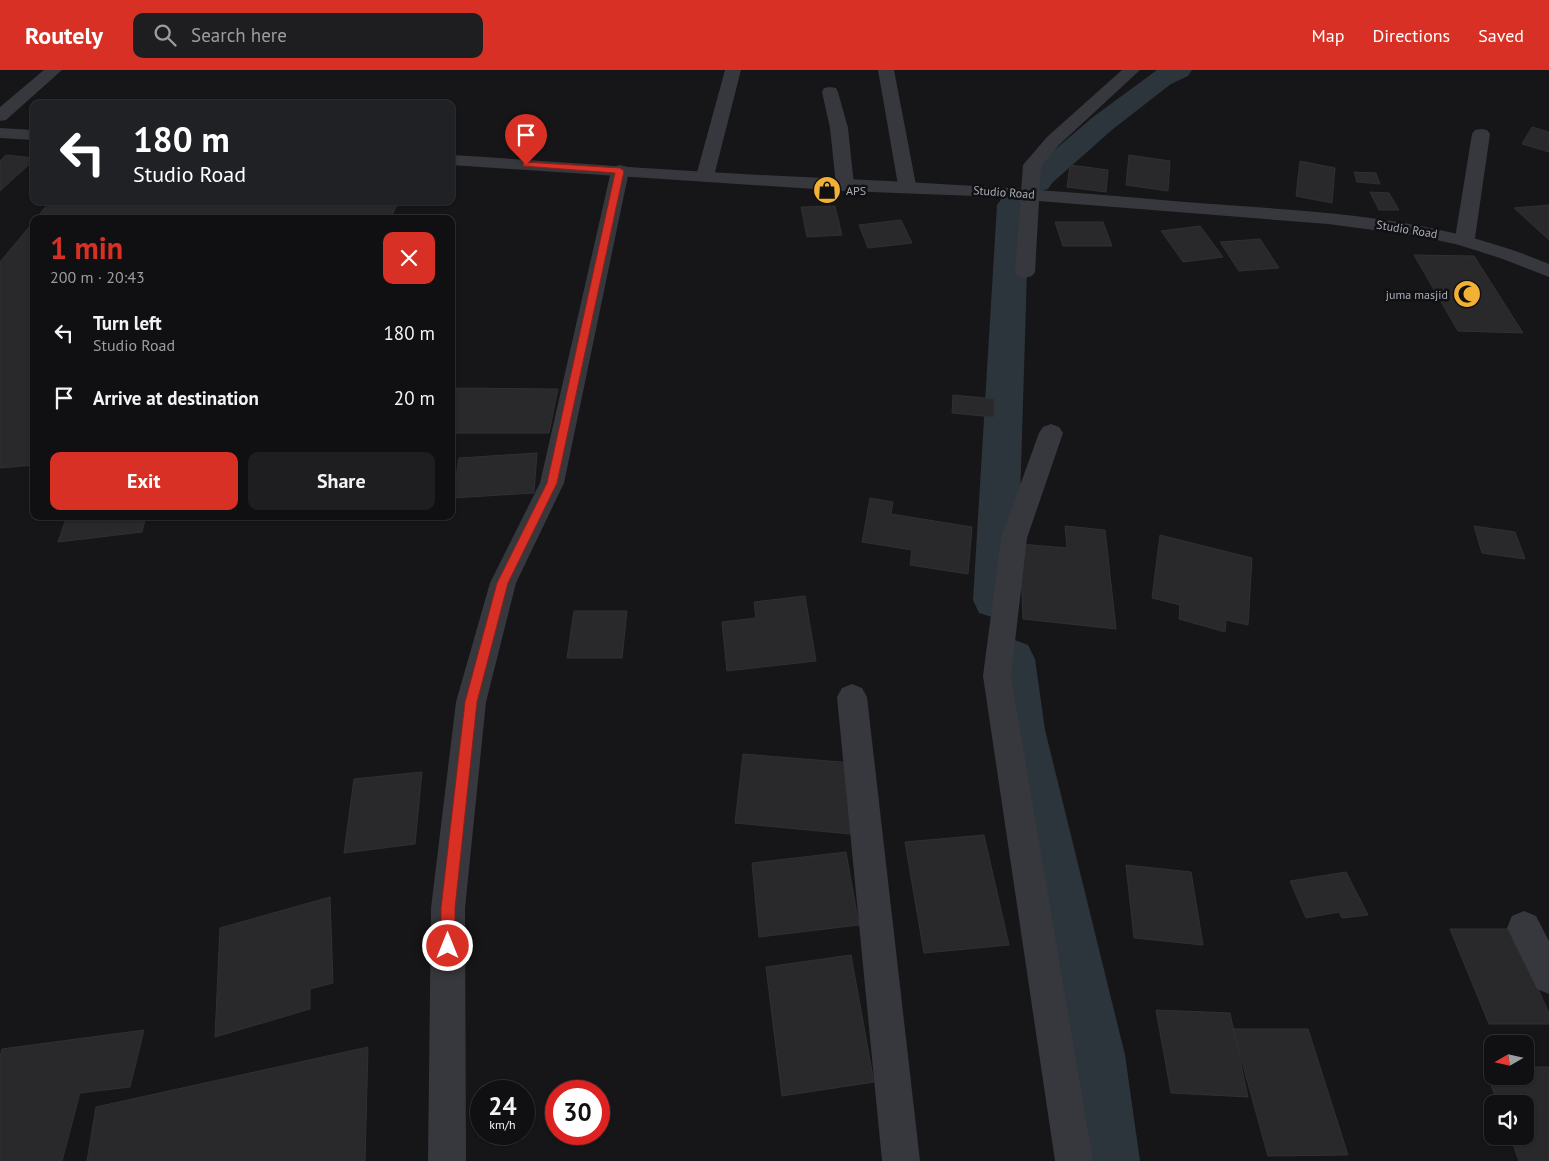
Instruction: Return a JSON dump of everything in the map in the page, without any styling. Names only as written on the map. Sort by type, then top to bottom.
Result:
[{"type":"street","points":[[0,116],[54,70]]},
{"type":"street","points":[[705,176],[733,70]]},
{"type":"street","points":[[886,70],[906,186]]},
{"type":"street","points":[[1025,272],[1032,165],[1053,141],[1132,70]]},
{"type":"street","points":[[830,92],[839,128],[845,185]]},
{"type":"street","points":[[0,133],[30,135]]},
{"type":"street","points":[[1465,238],[1481,134]]},
{"type":"street","name":"Studio Road","points":[[455,160],[845,185],[906,186],[1031,194],[1379,223],[1465,238],[1549,271]]},
{"type":"street","points":[[447,1161],[448,908],[471,702],[503,583],[552,483],[620,171]]},
{"type":"street","points":[[1051,433],[1014,538],[997,676],[1074,1161]]},
{"type":"street","points":[[852,698],[901,1161]]},
{"type":"street","points":[[1524,928],[1549,977]]},
{"type":"building","points":[[1532,127],[1549,132],[1549,152],[1522,144]]},
{"type":"building","points":[[6,155],[30,158],[30,164],[0,191],[0,161]]},
{"type":"building","points":[[1129,155],[1170,161],[1168,191],[1126,185]]},
{"type":"building","points":[[1300,161],[1335,168],[1332,203],[1296,196]]},
{"type":"building","points":[[1070,165],[1108,170],[1106,192],[1067,187]]},
{"type":"building","points":[[1354,172],[1376,173],[1380,184],[1357,182]]},
{"type":"building","points":[[1370,192],[1389,193],[1399,210],[1379,210]]},
{"type":"building","points":[[47,205],[397,205],[392,215],[39,215]]},
{"type":"building","points":[[1549,205],[1549,240],[1514,208]]},
{"type":"building","points":[[835,206],[842,235],[807,237],[801,207]]},
{"type":"building","points":[[901,220],[912,243],[868,248],[859,225]]},
{"type":"building","points":[[1055,222],[1103,222],[1112,246],[1063,246]]},
{"type":"building","points":[[30,226],[30,465],[0,468],[0,262]]},
{"type":"building","points":[[1200,226],[1223,257],[1183,262],[1161,231]]},
{"type":"building","points":[[1260,239],[1279,268],[1239,271],[1220,242]]},
{"type":"building","name":"juma masjid","points":[[1414,255],[1474,256],[1523,333],[1458,331]]},
{"type":"building","points":[[455,388],[558,389],[549,433],[455,433]]},
{"type":"building","points":[[953,395],[994,399],[994,417],[952,413]]},
{"type":"building","points":[[537,453],[534,493],[455,498],[459,458]]},
{"type":"building","points":[[870,498],[893,502],[891,514],[972,527],[968,574],[910,565],[912,550],[862,542]]},
{"type":"building","points":[[66,520],[145,520],[142,532],[58,542]]},
{"type":"building","points":[[1065,526],[1105,530],[1116,629],[1023,619],[1020,544],[1067,548]]},
{"type":"building","points":[[1474,526],[1515,532],[1525,559],[1482,553]]},
{"type":"building","points":[[1160,535],[1252,558],[1248,625],[1226,620],[1225,632],[1179,619],[1180,605],[1152,598]]},
{"type":"building","points":[[805,596],[816,661],[727,671],[722,622],[756,618],[754,602]]},
{"type":"building","points":[[574,611],[627,611],[622,658],[567,658]]},
{"type":"building","points":[[743,754],[853,763],[850,834],[735,823]]},
{"type":"building","points":[[422,772],[415,844],[344,853],[354,779]]},
{"type":"building","points":[[984,835],[1009,945],[924,953],[905,842]]},
{"type":"building","points":[[846,852],[859,925],[759,937],[752,863]]},
{"type":"building","points":[[1126,865],[1191,872],[1203,945],[1134,938]]},
{"type":"building","points":[[1346,872],[1368,915],[1342,918],[1339,912],[1306,918],[1290,881]]},
{"type":"building","points":[[330,897],[333,983],[310,989],[310,1009],[215,1037],[220,928]]},
{"type":"building","points":[[1450,929],[1511,929],[1549,1013],[1549,1024],[1489,1024]]},
{"type":"building","points":[[851,955],[874,1082],[782,1096],[766,967]]},
{"type":"building","points":[[1156,1010],[1230,1013],[1248,1097],[1171,1093]]},
{"type":"building","points":[[1233,1029],[1308,1029],[1348,1155],[1268,1156]]},
{"type":"building","points":[[144,1030],[130,1087],[80,1093],[62,1161],[0,1161],[0,1057],[2,1049]]},
{"type":"building","points":[[368,1047],[365,1161],[87,1161],[96,1107]]},
{"type":"building","points":[[1534,1067],[1549,1067],[1549,1161],[1519,1161],[1513,1145],[1534,1145],[1534,1095],[1495,1095],[1491,1085],[1534,1085]]},
{"type":"waterway","points":[[1037,183],[1041,177],[1103,123],[1161,78],[1179,70]]},
{"type":"waterway","points":[[995,600],[1013,205]]},
{"type":"waterway","points":[[1012,659],[1021,730],[1095,1055],[1108,1161]]},
{"type":"place","name":"APS","points":[[827,190]]},
{"type":"place","name":"juma masjid","points":[[1467,294]]},
{"type":"route","points":[[448,946],[448,908],[471,702],[503,583],[552,483],[620,171],[526,165]]}]
